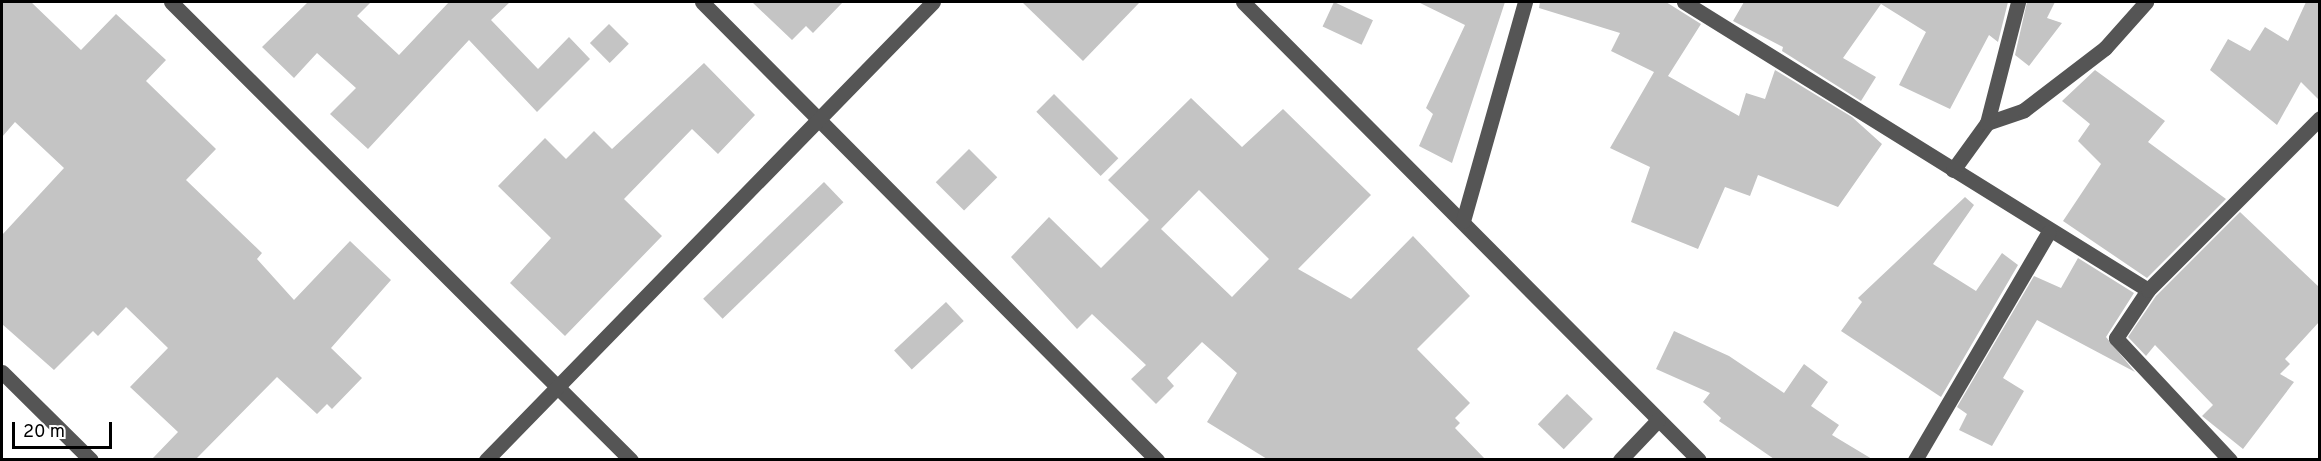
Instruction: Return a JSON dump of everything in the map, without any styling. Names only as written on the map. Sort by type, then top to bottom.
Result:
[{"type":"street","points":[[171,2],[631,459]]},
{"type":"street","points":[[702,2],[1157,459]]},
{"type":"street","points":[[486,459],[933,2]]},
{"type":"street","points":[[1243,2],[1699,459]]},
{"type":"street","points":[[1463,221],[1525,2]]},
{"type":"street","points":[[1684,2],[2049,232],[2148,290]]},
{"type":"street","points":[[1953,170],[1987,123],[2018,2]]},
{"type":"street","points":[[1987,123],[2024,110],[2087,62],[2146,2]]},
{"type":"street","points":[[2230,459],[2116,338],[2148,290],[2319,118]]},
{"type":"street","points":[[1915,459],[2049,232]]},
{"type":"street","points":[[2,372],[91,459]]},
{"type":"street","points":[[1620,459],[1658,420]]},
{"type":"building","points":[[2,2],[31,2],[81,50],[116,14],[166,60],[146,81],[216,149],[186,180],[262,253],[257,259],[294,300],[350,241],[391,280],[331,348],[362,378],[332,409],[327,404],[317,414],[277,377],[196,459],[152,459],[178,432],[130,387],[168,348],[126,307],[98,336],[93,331],[54,370],[2,324],[2,235],[64,168],[15,122],[2,137]]},
{"type":"building","points":[[308,2],[371,2],[357,16],[399,55],[449,2],[510,2],[491,20],[538,69],[569,37],[590,59],[537,112],[469,40],[368,149],[330,114],[356,88],[317,53],[294,78],[262,47]]},
{"type":"building","points":[[752,2],[843,2],[813,33],[806,26],[792,40]]},
{"type":"building","points":[[1022,2],[1140,2],[1083,61]]},
{"type":"building","points":[[1334,2],[1373,20],[1362,45],[1323,26]]},
{"type":"building","points":[[1418,2],[1505,2],[1452,163],[1419,146],[1433,114],[1426,108],[1465,25]]},
{"type":"building","points":[[1540,2],[1666,2],[1701,24],[1668,76],[1739,116],[1746,93],[1765,99],[1775,70],[1852,117],[1882,144],[1838,207],[1758,175],[1750,196],[1725,187],[1698,249],[1631,222],[1650,167],[1610,148],[1654,72],[1611,51],[1620,33],[1539,8]]},
{"type":"building","points":[[1744,2],[2008,2],[1998,42],[1989,35],[1950,109],[1899,85],[1926,32],[1881,4],[1843,58],[1876,77],[1861,101],[1782,51],[1783,47],[1733,21]]},
{"type":"building","points":[[2027,2],[2055,2],[2047,18],[2062,23],[2029,66],[2015,55]]},
{"type":"building","points":[[2306,2],[2319,2],[2319,100],[2301,82],[2277,125],[2210,70],[2228,39],[2250,51],[2265,27],[2288,41]]},
{"type":"building","points":[[609,24],[629,44],[610,63],[590,43]]},
{"type":"building","points":[[704,63],[755,115],[718,154],[692,129],[624,199],[662,236],[565,336],[510,283],[551,238],[498,186],[545,138],[566,159],[594,131],[612,149]]},
{"type":"building","points":[[2095,70],[2165,121],[2148,142],[2226,199],[2147,278],[2063,221],[2101,164],[2078,141],[2090,124],[2062,101]]},
{"type":"building","points":[[1054,94],[1118,158],[1101,176],[1036,112]]},
{"type":"building","points":[[1191,98],[1242,147],[1283,109],[1371,195],[1298,269],[1351,299],[1413,236],[1470,296],[1417,349],[1470,403],[1455,418],[1460,423],[1455,428],[1485,459],[1267,459],[1207,422],[1237,373],[1202,342],[1167,378],[1174,386],[1156,404],[1131,379],[1146,365],[1092,314],[1077,329],[1011,257],[1049,217],[1101,268],[1149,220],[1108,180]],"holes":[[[1199,190],[1269,259],[1232,297],[1161,229]]]},
{"type":"building","points":[[969,149],[997,177],[964,211],[936,182]]},
{"type":"building","points":[[824,182],[843,202],[723,319],[703,299]]},
{"type":"building","points":[[1965,197],[1974,205],[1933,264],[1976,291],[2002,253],[2018,265],[1941,397],[1841,331],[1862,302],[1858,298]]},
{"type":"building","points":[[2240,212],[2319,287],[2319,322],[2285,359],[2290,364],[2280,374],[2294,382],[2243,449],[2202,416],[2213,405],[2155,345],[2146,356],[2128,337],[2156,296]]},
{"type":"building","points":[[2078,258],[2134,293],[2106,337],[2135,372],[2037,320],[2003,378],[2024,391],[1992,446],[1959,430],[1967,414],[1957,407],[2034,276],[2061,288]]},
{"type":"building","points":[[946,302],[964,321],[912,369],[894,350]]},
{"type":"building","points":[[1674,331],[1729,356],[1784,393],[1804,364],[1828,382],[1811,406],[1839,425],[1832,435],[1872,459],[1774,459],[1719,421],[1721,418],[1703,402],[1710,393],[1656,369]]},
{"type":"building","points":[[1567,394],[1593,419],[1564,449],[1538,424]]}]
